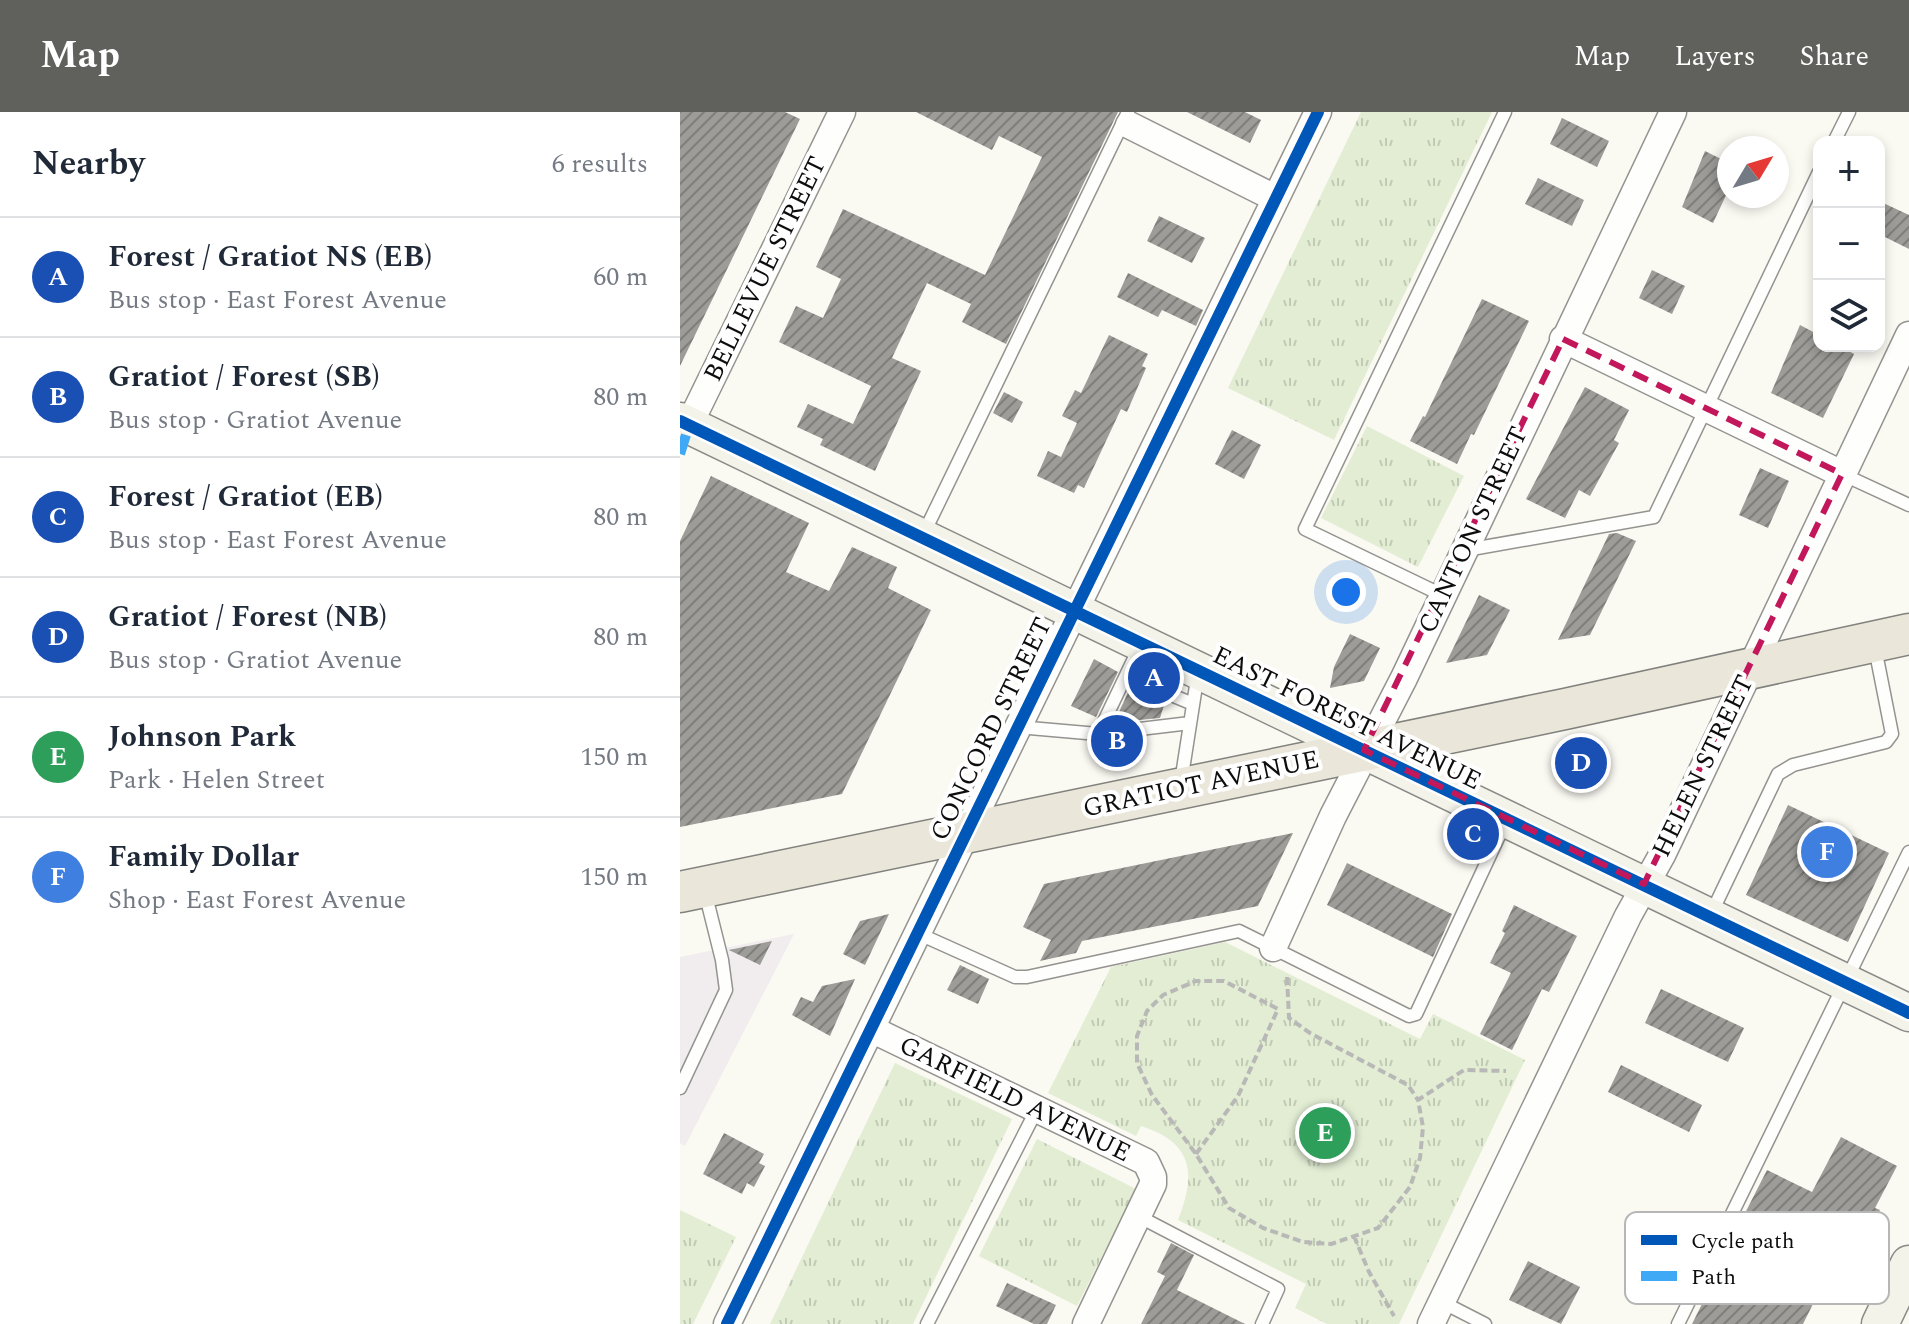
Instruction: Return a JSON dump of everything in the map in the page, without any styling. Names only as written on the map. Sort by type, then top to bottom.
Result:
[{"type":"main road","name":"EAST FOREST AVENUE","points":[[684,423],[1142,643],[1195,687],[1364,750],[1909,1013]]},
{"type":"main road","name":"GRATIOT AVENUE","points":[[692,889],[1891,638]]},
{"type":"main road","points":[[1880,1324],[1909,1264]]},
{"type":"street","name":"BELLEVUE STREET","points":[[684,423],[842,112]]},
{"type":"street","name":"CONCORD STREET","points":[[727,1324],[1318,112]]},
{"type":"street","name":"CANTON STREET","points":[[1273,948],[1364,750],[1404,678],[1673,112]]},
{"type":"street","points":[[1129,119],[1275,198]]},
{"type":"street","name":"HELEN STREET","points":[[1436,1313],[1644,884],[1662,855],[1909,335]]},
{"type":"street","points":[[1563,339],[1842,474]]},
{"type":"street","name":"GARFIELD AVENUE","points":[[871,1029],[1146,1162],[1153,1184],[1138,1216]]},
{"type":"street","points":[[1086,1324],[1138,1216]]},
{"type":"lane","points":[[1442,595],[1305,529],[1505,112]]},
{"type":"lane","points":[[1837,136],[1849,112]]},
{"type":"lane","points":[[922,538],[1129,119]]},
{"type":"lane","points":[[1463,550],[1654,517],[1813,184]]},
{"type":"lane","points":[[1842,474],[1909,505]]},
{"type":"lane","points":[[1710,917],[1778,774],[1793,765],[1886,742],[1892,734],[1891,638]]},
{"type":"lane","points":[[1098,734],[1142,643]]},
{"type":"lane","points":[[1126,676],[1195,687],[1180,788]]},
{"type":"lane","points":[[1017,727],[1098,734],[1190,723]]},
{"type":"lane","points":[[917,933],[1015,977],[1027,977],[1239,931],[1409,1016],[1416,1014],[1507,819]]},
{"type":"lane","points":[[1732,1212],[1909,852]]},
{"type":"lane","points":[[680,1088],[726,990],[722,960],[692,889]]},
{"type":"lane","points":[[927,1324],[1037,1109]]},
{"type":"lane","points":[[1138,1216],[1278,1289],[1262,1324]]},
{"type":"lane","points":[[1678,1324],[1688,1304]]},
{"type":"lane","points":[[1436,1313],[1485,1324]]},
{"type":"path","points":[[1287,977],[1289,1008],[1289,1018],[1310,1033],[1408,1085],[1418,1100],[1423,1127],[1420,1158],[1410,1187],[1378,1228],[1331,1244],[1303,1242],[1263,1228],[1229,1208],[1196,1154],[1152,1095],[1137,1063],[1137,1036],[1147,1011],[1163,995],[1196,981],[1224,981],[1278,1009],[1289,1008]]},
{"type":"path","points":[[1196,1154],[1238,1096],[1278,1009]]},
{"type":"path","points":[[1418,1100],[1464,1070],[1506,1071]]},
{"type":"path","points":[[1354,1236],[1369,1272],[1394,1316]]},
{"type":"highlighted area","points":[[1563,339],[1842,474],[1644,884],[1364,750]]},
{"type":"shaded area","points":[[794,934],[685,1146],[680,1143],[680,957]]},
{"type":"green space","points":[[1361,112],[1492,112],[1334,440],[1228,388]]},
{"type":"green space","points":[[1367,426],[1464,476],[1418,567],[1321,518]]},
{"type":"green space","points":[[1225,942],[1420,1039],[1433,1014],[1525,1060],[1399,1324],[1327,1324],[1295,1308],[1306,1284],[1178,1220],[1188,1175],[1181,1151],[1172,1141],[1141,1126],[1136,1136],[1048,1093],[1111,967]]},
{"type":"green space","points":[[895,1063],[1012,1119],[913,1324],[770,1324]]},
{"type":"green space","points":[[1037,1139],[1136,1189],[1077,1306],[979,1256]]},
{"type":"green space","points":[[680,1210],[736,1237],[693,1324],[680,1324]]},
{"type":"building","points":[[680,112],[785,112],[800,119],[680,366]]},
{"type":"building","points":[[916,112],[1118,112],[1006,344],[962,322],[971,304],[927,283],[892,358],[921,371],[875,471],[820,445],[823,439],[797,427],[808,404],[853,424],[871,386],[779,342],[796,306],[823,318],[841,279],[816,267],[843,209],[985,275],[1042,157],[999,136],[992,150]]},
{"type":"building","points":[[1187,112],[1245,112],[1261,120],[1250,143]]},
{"type":"building","points":[[1562,118],[1609,141],[1597,167],[1550,144]]},
{"type":"building","points":[[1705,151],[1717,157],[1717,208],[1720,208],[1713,223],[1682,207]]},
{"type":"building","points":[[1538,178],[1584,200],[1572,226],[1525,204]]},
{"type":"building","points":[[1885,204],[1909,215],[1909,249],[1885,237]]},
{"type":"building","points":[[1159,216],[1205,238],[1192,263],[1147,241]]},
{"type":"building","points":[[1652,270],[1685,286],[1672,314],[1639,298]]},
{"type":"building","points":[[1128,273],[1203,310],[1196,326],[1162,310],[1158,317],[1117,297]]},
{"type":"building","points":[[1482,299],[1529,321],[1457,464],[1410,441],[1425,417]]},
{"type":"building","points":[[1800,325],[1813,332],[1813,352],[1854,354],[1823,418],[1771,393]]},
{"type":"building","points":[[1109,335],[1148,354],[1142,366],[1146,368],[1127,412],[1121,409],[1084,488],[1078,485],[1074,493],[1037,476],[1048,451],[1061,457],[1077,423],[1062,416],[1075,390],[1081,393]]},
{"type":"building","points":[[1585,387],[1629,410],[1614,440],[1619,443],[1590,496],[1579,490],[1565,518],[1526,499]]},
{"type":"building","points":[[1004,392],[1023,402],[1012,423],[993,413]]},
{"type":"building","points":[[1232,430],[1261,445],[1244,479],[1215,464]]},
{"type":"building","points":[[1760,468],[1789,481],[1768,528],[1739,515]]},
{"type":"building","points":[[711,476],[809,523],[786,572],[829,591],[852,547],[897,567],[888,588],[931,610],[842,794],[680,827],[680,541]]},
{"type":"building","points":[[1617,533],[1636,541],[1590,635],[1558,640],[1609,534]]},
{"type":"building","points":[[1479,595],[1510,610],[1487,655],[1446,663]]},
{"type":"building","points":[[1350,634],[1380,648],[1364,681],[1330,688],[1334,667]]},
{"type":"building","points":[[1094,659],[1118,672],[1096,717],[1071,706]]},
{"type":"building","points":[[1130,688],[1165,702],[1160,718],[1139,720],[1119,712]]},
{"type":"building","points":[[1788,805],[1889,853],[1848,942],[1746,895]]},
{"type":"building","points":[[1293,833],[1258,906],[1082,941],[1076,953],[1040,961],[1051,940],[1023,927],[1044,884]]},
{"type":"building","points":[[1347,863],[1452,914],[1433,957],[1327,905]]},
{"type":"building","points":[[1514,905],[1577,936],[1549,992],[1542,989],[1512,1050],[1480,1034],[1511,973],[1490,963]]},
{"type":"building","points":[[889,914],[865,965],[843,954],[860,921]]},
{"type":"building","points":[[772,941],[760,965],[729,950]]},
{"type":"building","points":[[960,965],[989,979],[978,1004],[947,990]]},
{"type":"building","points":[[855,979],[830,1036],[792,1015],[801,997],[813,1002],[822,986]]},
{"type":"building","points":[[1661,989],[1744,1028],[1728,1062],[1645,1023]]},
{"type":"building","points":[[1621,1065],[1702,1105],[1689,1132],[1608,1092]]},
{"type":"building","points":[[724,1133],[764,1154],[759,1163],[765,1166],[754,1187],[747,1183],[742,1194],[703,1174]]},
{"type":"building","points":[[1841,1137],[1897,1166],[1875,1208],[1879,1212],[1746,1212],[1767,1170],[1812,1192]]},
{"type":"building","points":[[1171,1243],[1194,1255],[1177,1290],[1245,1324],[1141,1324],[1165,1276],[1157,1272]]},
{"type":"building","points":[[1528,1261],[1580,1287],[1561,1324],[1509,1300]]},
{"type":"building","points":[[1007,1283],[1056,1305],[1047,1324],[1034,1324],[996,1306]]},
{"type":"building","points":[[1702,1304],[1813,1304],[1803,1324],[1692,1324]]},
{"type":"marked path","points":[[680,454],[689,425]]},
{"type":"cycle path","points":[[727,1324],[1318,112]]},
{"type":"cycle path","points":[[680,421],[1909,1013]]},
{"type":"place","name":"Forest / Gratiot NS (EB)","points":[[1154,678]]},
{"type":"place","name":"Gratiot / Forest (SB)","points":[[1117,741]]},
{"type":"place","name":"Gratiot / Forest (NB)","points":[[1581,763]]},
{"type":"place","name":"Forest / Gratiot (EB)","points":[[1473,834]]},
{"type":"place","name":"Family Dollar","points":[[1827,852]]},
{"type":"place","name":"Johnson Park","points":[[1325,1133]]}]
